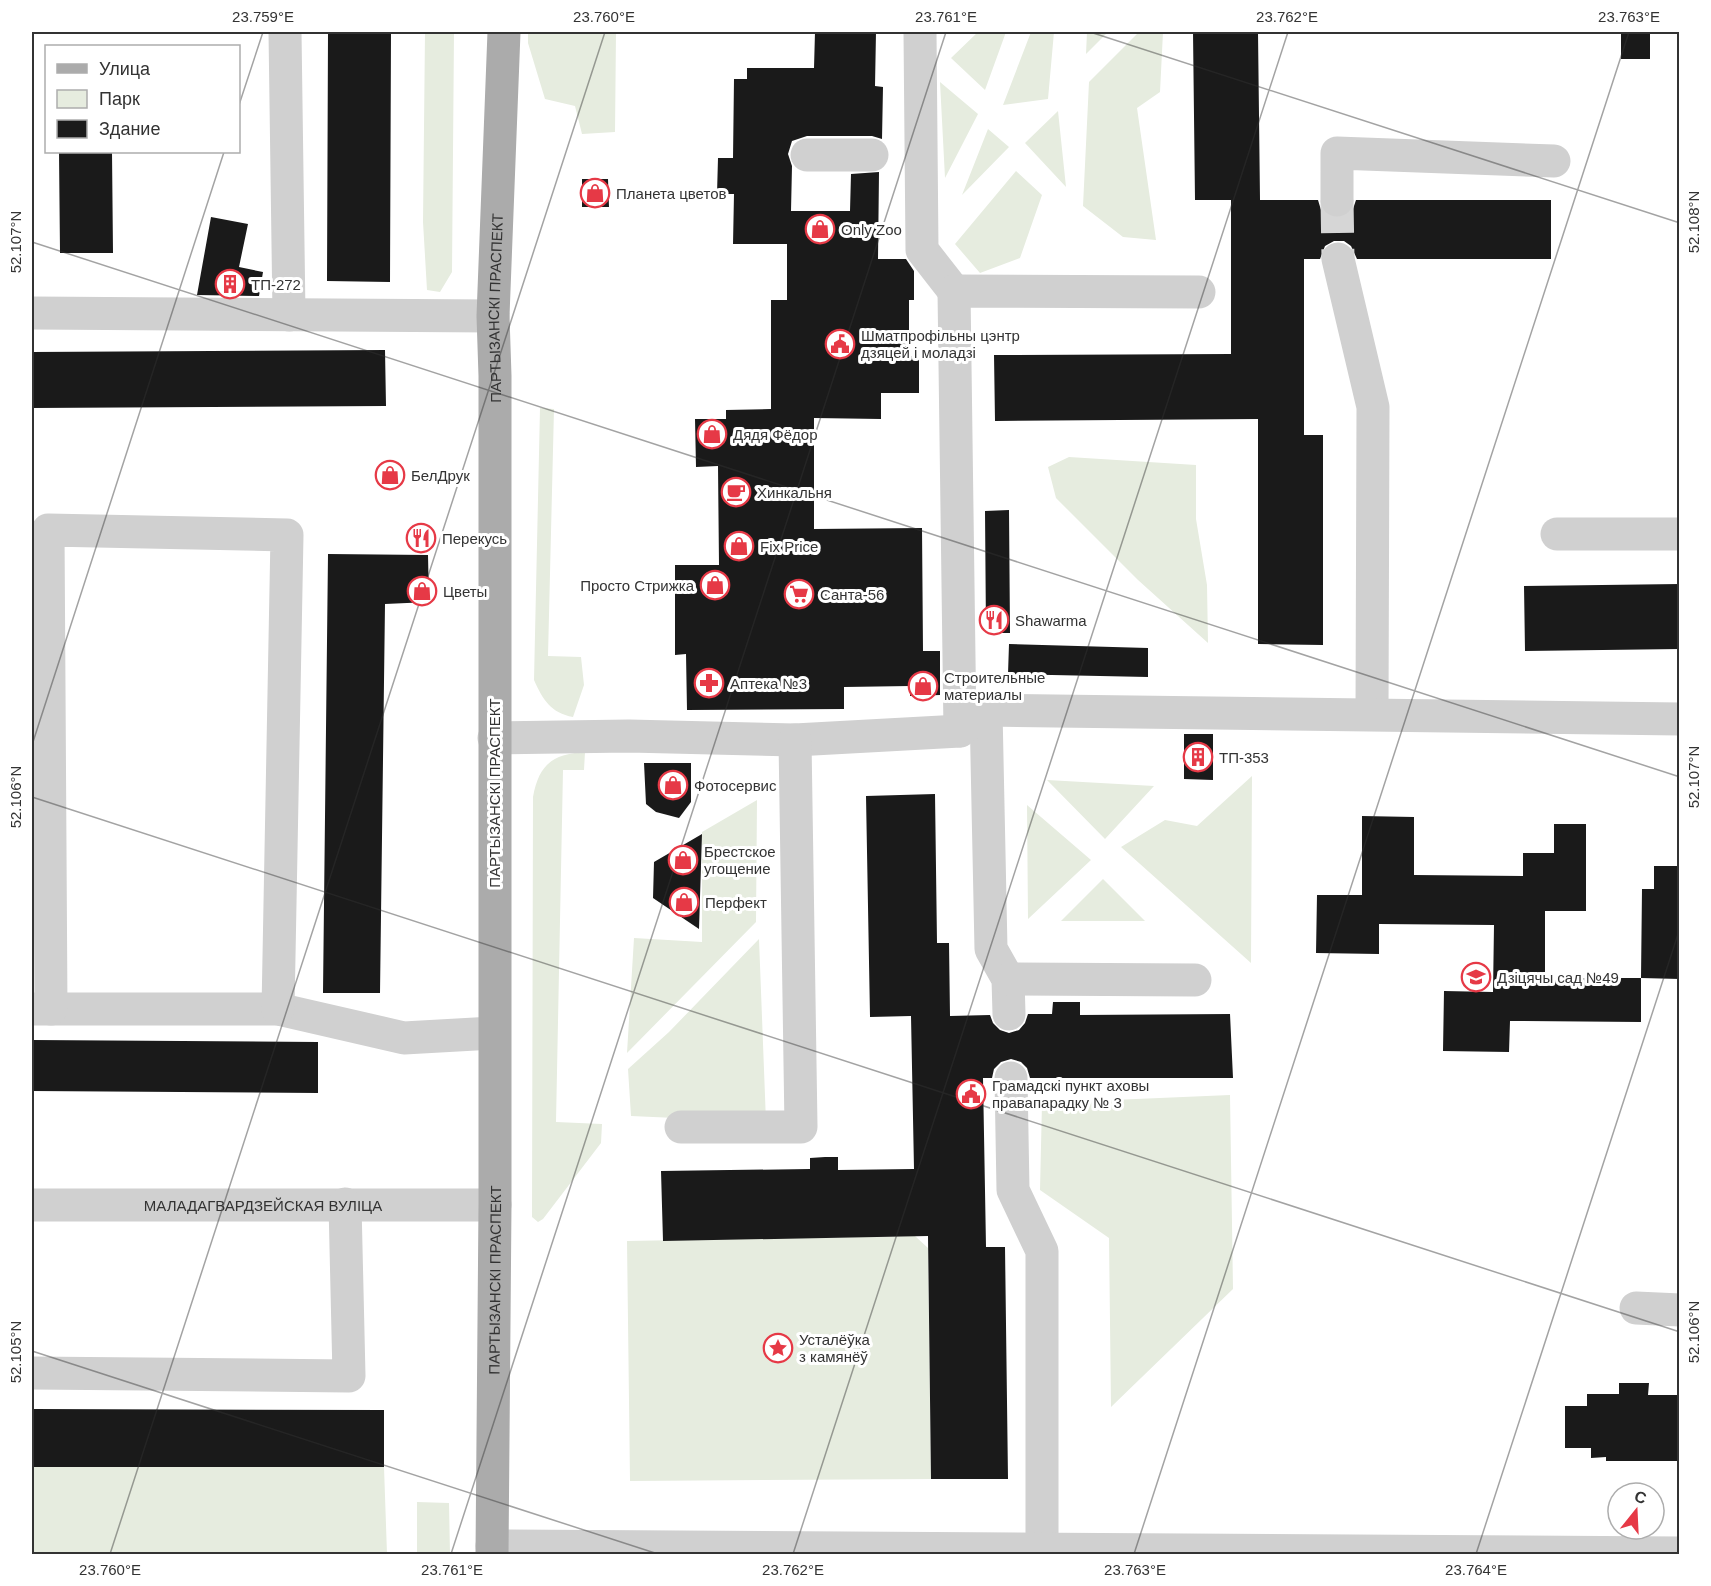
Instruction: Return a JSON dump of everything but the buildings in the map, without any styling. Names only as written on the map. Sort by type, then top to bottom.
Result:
[{"type":"main road","name":"ПАРТЫЗАНСКІ ПРАСПЕКТ","points":[[492,1550],[495,1205],[493,1033],[495,375],[493,316],[504,32]]},
{"type":"street","points":[[285,32],[289,315]]},
{"type":"street","points":[[920,32],[922,250],[954,291],[960,730]]},
{"type":"street","points":[[1337,200],[1337,153],[1554,161]]},
{"type":"street","points":[[807,154],[920,156]]},
{"type":"street","points":[[1338,259],[1373,407],[1372,714]]},
{"type":"street","points":[[954,291],[1199,292]]},
{"type":"street","points":[[32,313],[493,316]]},
{"type":"street","points":[[278,1009],[287,535],[48,530],[41,1009],[278,1009],[404,1038],[493,1033]]},
{"type":"street","points":[[1557,534],[1680,534]]},
{"type":"street","points":[[986,710],[991,949],[1008,979],[1009,1014]]},
{"type":"street","points":[[494,738],[629,736],[795,740],[960,730],[986,710],[1680,719]]},
{"type":"street","points":[[681,1127],[801,1127],[795,740]]},
{"type":"street","points":[[1008,979],[1196,980]]},
{"type":"street","points":[[1011,1078],[1013,1190],[1042,1251],[1042,1550]]},
{"type":"street","points":[[32,1373],[349,1376],[345,1204]]},
{"type":"street","name":"МАЛАДАГВАРДЗЕЙСКАЯ ВУЛІЦА","points":[[32,1205],[495,1205]]},
{"type":"street","points":[[1636,1308],[1680,1310]]},
{"type":"street","points":[[492,1550],[1680,1553]]},
{"type":"green space","points":[[425,32],[454,32],[452,272],[440,292],[427,290],[423,222]]},
{"type":"green space","points":[[528,32],[616,32],[615,132],[582,134],[575,106],[545,99],[528,43]]},
{"type":"green space","points":[[978,32],[1006,32],[985,90],[951,58]]},
{"type":"green space","points":[[1031,32],[1054,32],[1048,99],[1003,105]]},
{"type":"green space","points":[[1087,32],[1108,32],[1086,54]]},
{"type":"green space","points":[[1139,32],[1163,32],[1160,92],[1137,108],[1156,240],[1123,237],[1083,206],[1089,82]]},
{"type":"green space","points":[[940,82],[978,114],[945,178]]},
{"type":"green space","points":[[1058,111],[1066,187],[1025,143]]},
{"type":"green space","points":[[988,129],[1009,147],[962,195]]},
{"type":"green space","points":[[1016,171],[1042,195],[1020,258],[980,273],[955,244]]},
{"type":"green space","points":[[540,408],[554,409],[548,656],[581,657],[584,685],[573,717],[553,709],[541,694],[534,680]]},
{"type":"green space","points":[[1069,457],[1196,465],[1196,519],[1207,585],[1208,643],[1138,580],[1056,498],[1048,467]]},
{"type":"green space","points":[[585,752],[584,770],[563,770],[556,1122],[602,1124],[601,1143],[543,1219],[538,1222],[532,1217],[533,797],[539,776],[549,763],[564,755]]},
{"type":"green space","points":[[1252,776],[1251,963],[1121,847],[1165,820],[1197,826]]},
{"type":"green space","points":[[1047,780],[1154,786],[1105,839]]},
{"type":"green space","points":[[757,800],[756,922],[627,1053],[634,938],[702,942],[702,832]]},
{"type":"green space","points":[[1027,805],[1091,860],[1028,919]]},
{"type":"green space","points":[[1103,879],[1145,921],[1061,921]]},
{"type":"green space","points":[[759,939],[766,1122],[631,1116],[628,1069],[669,1032]]},
{"type":"green space","points":[[1230,1095],[1233,1289],[1111,1407],[1109,1238],[1040,1190],[1042,1103]]},
{"type":"green space","points":[[915,1236],[928,1248],[931,1479],[630,1481],[627,1241]]},
{"type":"green space","points":[[32,1467],[384,1467],[387,1554],[32,1554]]},
{"type":"green space","points":[[417,1502],[449,1503],[450,1554],[417,1554]]},
{"type":"tunnel","points":[[1337,200],[1338,259]]},
{"type":"place","name":"Планета цветов","points":[[595,193]]},
{"type":"place","name":"Only Zoo","points":[[820,229]]},
{"type":"place","name":"ТП-272","points":[[230,284]]},
{"type":"place","name":"Шматпрофільны цэнтр дзяцей і моладзі","points":[[840,344]]},
{"type":"place","name":"Дядя Фёдор","points":[[712,434]]},
{"type":"place","name":"БелДрук","points":[[390,475]]},
{"type":"place","name":"Хинкальня","points":[[736,492]]},
{"type":"place","name":"Перекусь","points":[[421,538]]},
{"type":"place","name":"Fix Price","points":[[739,546]]},
{"type":"place","name":"Просто Стрижка","points":[[715,585]]},
{"type":"place","name":"Цветы","points":[[422,591]]},
{"type":"place","name":"Санта-56","points":[[799,594]]},
{"type":"place","name":"Shawarma","points":[[994,620]]},
{"type":"place","name":"Аптека №3","points":[[709,683]]},
{"type":"place","name":"Строительные материалы","points":[[923,686]]},
{"type":"place","name":"ТП-353","points":[[1198,757]]},
{"type":"place","name":"Фотосервис","points":[[673,785]]},
{"type":"place","name":"Брестское угощение","points":[[683,860]]},
{"type":"place","name":"Перфект","points":[[684,902]]},
{"type":"place","name":"Дзіцячы сад №49","points":[[1476,977]]},
{"type":"place","name":"Грамадскі пункт аховы правапарадку № 3","points":[[971,1094]]},
{"type":"place","name":"Усталёўка з камянёў","points":[[778,1348]]}]
